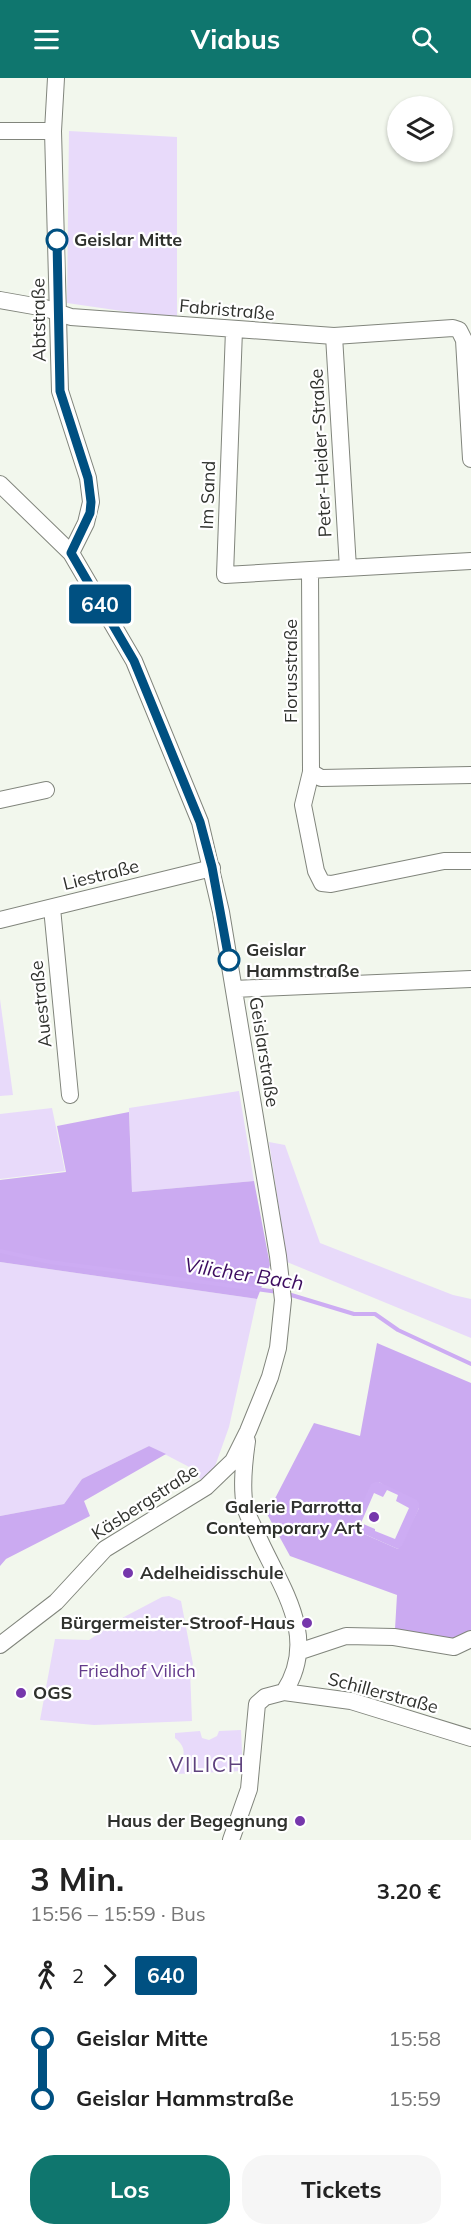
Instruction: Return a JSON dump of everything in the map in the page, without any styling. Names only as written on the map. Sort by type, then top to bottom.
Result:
[{"type":"street","name":"Abtstraße","points":[[56,78],[53,131],[60,391],[88,478],[91,502],[90,513],[71,553]]},
{"type":"street","points":[[0,132],[53,131]]},
{"type":"street","name":"Fabristraße","points":[[0,300],[45,308],[71,317],[234,330],[334,336],[453,328],[459,330],[464,340],[471,459]]},
{"type":"street","name":"Im Sand","points":[[234,330],[225,575],[310,570]]},
{"type":"street","name":"Peter-Heider-Straße","points":[[334,336],[348,568]]},
{"type":"street","name":"Geislarstraße","points":[[0,483],[71,553],[142,678],[200,822],[212,867],[234,989],[283,1300],[278,1348],[270,1377],[248,1431]]},
{"type":"street","points":[[310,570],[471,561]]},
{"type":"street","name":"Florusstraße","points":[[310,570],[311,772],[303,805],[316,871],[322,883],[331,884],[444,861],[471,861]]},
{"type":"street","points":[[311,772],[321,778],[471,776]]},
{"type":"street","points":[[0,800],[46,790]]},
{"type":"street","name":"Liestraße","points":[[0,920],[212,867]]},
{"type":"street","name":"Auestraße","points":[[51,908],[70,1095]]},
{"type":"street","points":[[234,989],[471,979]]},
{"type":"street","points":[[231,1840],[249,1789],[257,1704],[265,1697],[284,1692],[298,1652],[298,1631],[292,1605],[245,1507],[244,1476],[248,1431]]},
{"type":"street","name":"Käsbergstraße","points":[[0,1645],[56,1602],[105,1549],[206,1487],[233,1461],[248,1431]]},
{"type":"street","points":[[222,1473],[232,1471],[244,1476]]},
{"type":"street","points":[[298,1652],[346,1636],[394,1637],[454,1647],[471,1639]]},
{"type":"street","name":"Schillerstraße","points":[[284,1692],[351,1701],[471,1738]]},
{"type":"green space","points":[[69,131],[177,137],[177,319],[67,303]]},
{"type":"green space","points":[[0,999],[13,1095],[0,1096]]},
{"type":"green space","points":[[239,1091],[254,1181],[132,1192],[129,1108]]},
{"type":"green space","points":[[52,1108],[65,1171],[0,1179],[0,1114]]},
{"type":"green space","points":[[269,1142],[285,1145],[320,1243],[453,1295],[471,1299],[471,1338],[287,1262]]},
{"type":"green space","points":[[0,1262],[257,1299],[229,1427],[213,1472],[202,1482],[195,1470],[149,1446],[82,1479],[64,1504],[0,1516]]},
{"type":"green space","name":"Friedhof Vilich","points":[[169,1596],[181,1601],[193,1664],[190,1670],[192,1721],[94,1725],[40,1720],[55,1639],[89,1640],[124,1617],[162,1597]]},
{"type":"green space","points":[[241,1730],[243,1771],[175,1774],[175,1768],[184,1753],[182,1745],[175,1738],[175,1733],[200,1731],[202,1738],[209,1740],[217,1736],[219,1731]]},
{"type":"shaded area","points":[[129,1112],[132,1192],[254,1181],[270,1265],[257,1299],[0,1262],[0,1180],[66,1172],[57,1126]]},
{"type":"shaded area","points":[[377,1343],[471,1383],[471,1631],[450,1639],[395,1629],[397,1595],[290,1556],[267,1514],[314,1423],[360,1436]],"holes":[[[379,1482],[419,1508],[398,1549],[355,1530],[352,1526]]]},
{"type":"shaded area","points":[[149,1446],[166,1454],[84,1501],[90,1516],[6,1559],[0,1566],[0,1516],[64,1504],[82,1479]]},
{"type":"shaded area","points":[[379,1482],[419,1503],[419,1508],[402,1546],[398,1549],[355,1530],[352,1526],[371,1484]],"holes":[[[387,1490],[398,1495],[396,1501],[409,1508],[395,1539],[361,1523],[374,1493],[383,1497]]]},
{"type":"waterway","name":"Vilicher Bach","points":[[0,1251],[50,1262],[278,1292]]},
{"type":"waterway","name":"Vilicher Bach","points":[[288,1294],[354,1314],[375,1314],[398,1330],[471,1364]]},
{"type":"bus line","name":"640","points":[[57,240],[60,391],[88,478],[91,502],[90,513],[71,553],[134,661],[200,822],[212,867],[229,960]]},
{"type":"place","name":"Geislar Mitte","points":[[57,240]]},
{"type":"place","name":"Geislar Hammstraße","points":[[229,960]]},
{"type":"place","name":"Galerie Parrotta Contemporary Art","points":[[374,1517]]},
{"type":"place","name":"Adelheidisschule","points":[[128,1573]]},
{"type":"place","name":"Bürgermeister-Stroof-Haus","points":[[307,1623]]},
{"type":"place","name":"OGS","points":[[21,1693]]},
{"type":"place","name":"Haus der Begegnung","points":[[300,1821]]},
{"type":"district","name":"VILICH","points":[[207,1765]]}]
